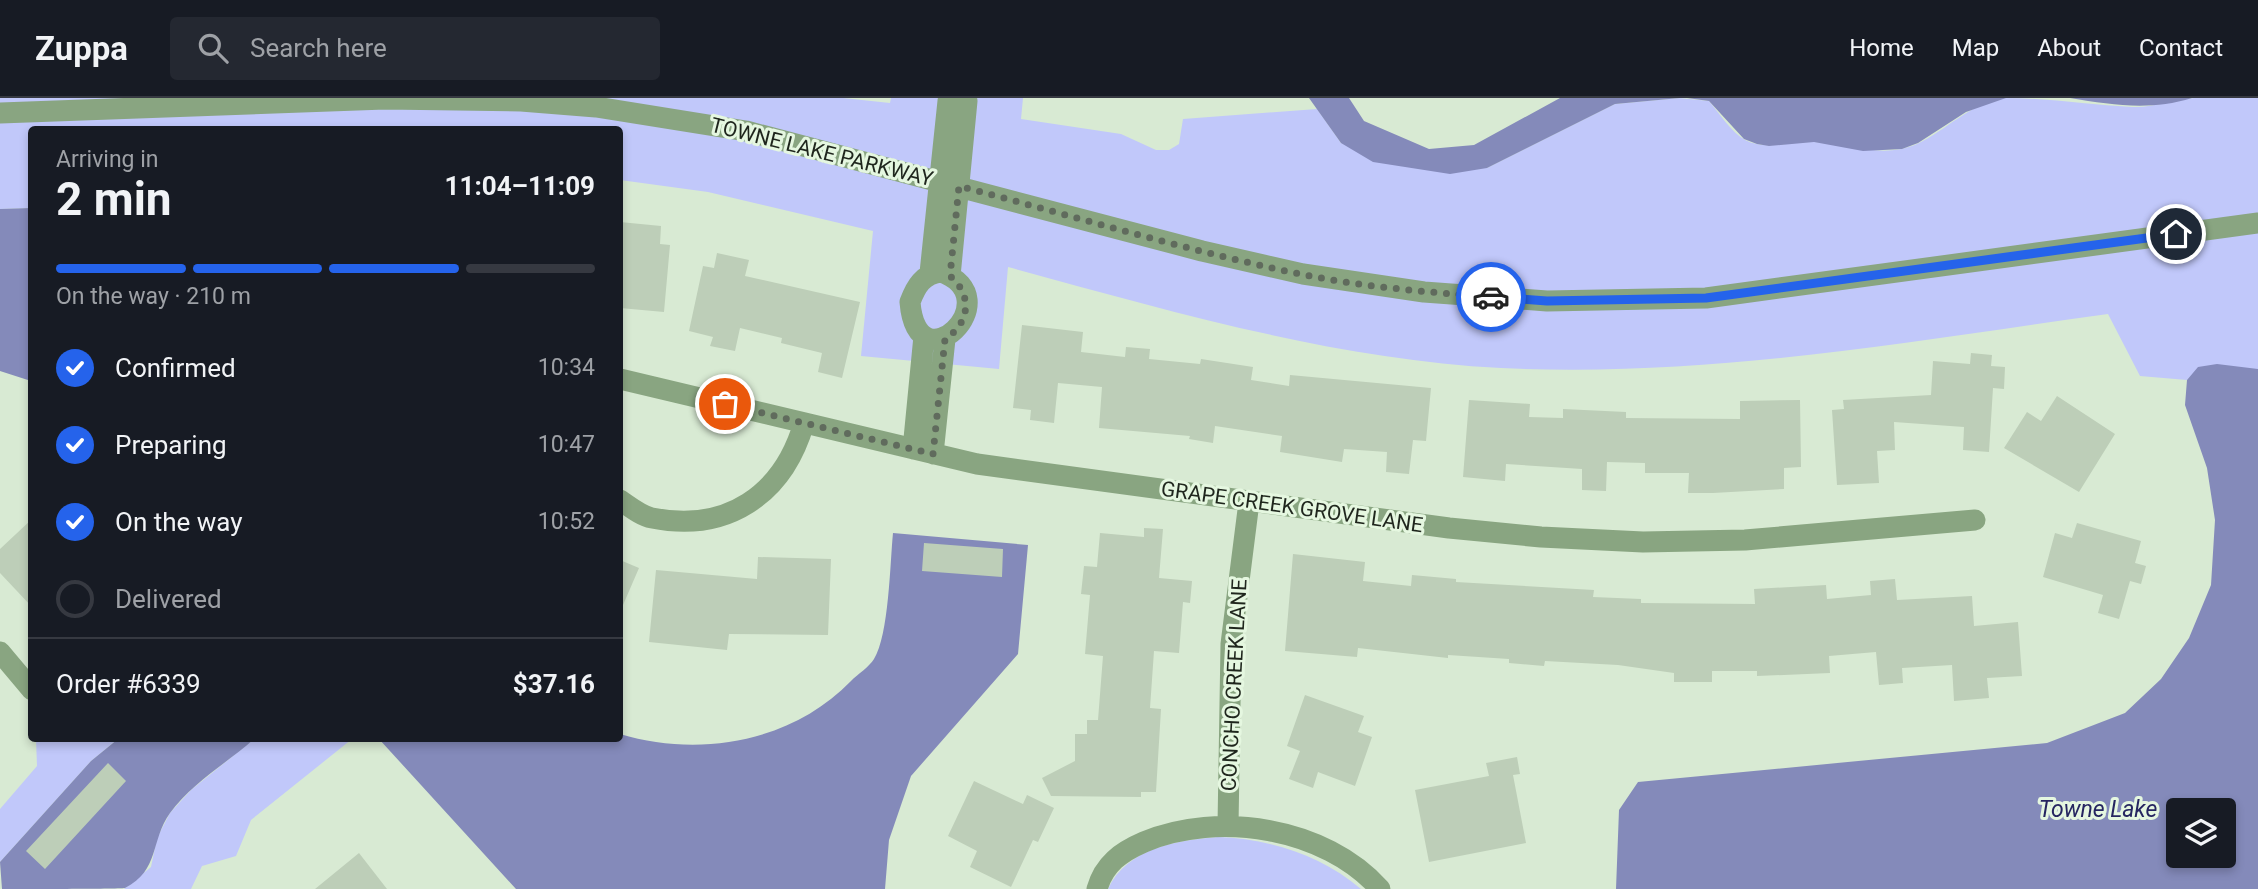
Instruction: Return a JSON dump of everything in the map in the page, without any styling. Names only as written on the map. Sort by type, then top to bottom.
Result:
[{"type":"street","name":"TOWNE LAKE PARKWAY","points":[[0,113],[463,99],[596,107],[672,117],[746,131],[1202,251],[1303,274],[1424,292],[1547,301],[1706,298],[2258,223]]},
{"type":"street","points":[[940,274],[958,99]]},
{"type":"street","points":[[940,274],[961,285],[966,296],[966,309],[957,331],[934,337],[911,316],[910,302],[922,279],[940,274]]},
{"type":"street","points":[[923,452],[934,337]]},
{"type":"street","name":"GRAPE CREEK GROVE LANE","points":[[623,380],[991,466],[1449,528],[1643,542],[1745,540],[1975,520]]},
{"type":"street","points":[[623,502],[650,518],[708,522],[760,497],[796,451],[804,423]]},
{"type":"street","name":"CONCHO CREEK LANE","points":[[1228,826],[1231,644],[1249,502]]},
{"type":"street","points":[[0,652],[28,685]]},
{"type":"street","points":[[1097,889],[1109,863],[1133,847],[1184,829],[1228,826],[1261,829],[1314,845],[1353,867],[1380,889]]},
{"type":"shaded area","points":[[0,98],[843,98],[890,103],[891,98],[1023,98],[1021,119],[1121,134],[1156,150],[1169,150],[1179,144],[1183,119],[1317,109],[1341,143],[1487,168],[1615,104],[1680,98],[1709,101],[1735,132],[1745,140],[1761,145],[1813,142],[1890,150],[1917,144],[1981,105],[2005,98],[2132,107],[2194,98],[2258,98],[2258,369],[2248,371],[2206,367],[2187,380],[2140,376],[2108,314],[1881,346],[1730,363],[1578,370],[1438,363],[1375,355],[1252,331],[1008,267],[999,369],[861,356],[873,231],[708,192],[623,180],[623,126],[28,126],[28,208],[0,209]]},
{"type":"shaded area","points":[[36,742],[114,742],[91,761],[0,862],[0,809],[37,766]]},
{"type":"shaded area","points":[[250,742],[348,742],[251,820],[236,856],[202,866],[191,889],[124,889],[151,867],[157,838],[170,813],[191,790]]},
{"type":"shaded area","points":[[1218,837],[1257,841],[1294,851],[1329,867],[1361,889],[1108,889],[1116,875],[1140,855],[1170,844]]},
{"type":"water","points":[[1309,98],[1349,98],[1364,121],[1429,149],[1474,145],[1560,98],[1680,98],[1615,104],[1487,168],[1450,174],[1373,162],[1341,143]]},
{"type":"water","points":[[1687,98],[2006,98],[1966,112],[1918,143],[1902,149],[1863,151],[1814,142],[1769,146],[1757,144],[1744,139],[1709,101]]},
{"type":"water","points":[[2070,98],[2192,98],[2146,106],[2116,105]]},
{"type":"water","points":[[28,208],[28,380],[0,371],[0,209]]},
{"type":"water","name":"Towne Lake","points":[[2217,364],[2258,369],[2258,889],[1616,889],[1619,810],[1638,782],[2047,743],[2125,713],[2161,679],[2189,638],[2211,585],[2215,520],[2207,468],[2185,405],[2187,380],[2198,367]]},
{"type":"water","points":[[893,533],[1028,545],[1018,654],[911,776],[889,840],[885,889],[516,889],[382,742],[623,742],[623,735],[650,741],[713,744],[773,731],[827,702],[874,659],[883,633]]},
{"type":"water","points":[[114,742],[250,742],[179,802],[164,824],[144,873],[125,888],[2,889],[0,862],[91,761]]},
{"type":"building","points":[[623,222],[661,226],[660,244],[670,245],[664,312],[623,308]]},
{"type":"building","points":[[717,253],[749,260],[745,276],[860,302],[842,378],[818,372],[822,353],[781,343],[782,338],[740,328],[735,351],[710,346],[713,337],[689,331],[703,266],[714,268]]},
{"type":"building","points":[[1022,325],[1083,332],[1081,352],[1125,357],[1126,347],[1150,349],[1149,359],[1200,364],[1201,359],[1253,367],[1251,380],[1289,386],[1290,375],[1431,388],[1426,441],[1413,440],[1409,474],[1386,472],[1387,452],[1344,449],[1342,462],[1280,452],[1282,436],[1215,426],[1213,443],[1189,439],[1190,436],[1099,428],[1102,387],[1058,383],[1054,423],[1030,420],[1031,410],[1013,408]]},
{"type":"building","points":[[1971,353],[1992,355],[1991,366],[2005,367],[2004,389],[1993,388],[1989,452],[1963,450],[1964,427],[1894,422],[1895,450],[1877,451],[1879,483],[1837,485],[1832,410],[1844,409],[1843,400],[1931,395],[1933,361],[1970,364]]},
{"type":"building","points":[[2057,396],[2115,434],[2079,492],[2004,448],[2027,412],[2041,421]]},
{"type":"building","points":[[1469,400],[1530,404],[1529,417],[1563,418],[1563,409],[1626,412],[1626,418],[1740,419],[1740,401],[1800,400],[1801,467],[1784,468],[1784,489],[1713,493],[1688,493],[1689,473],[1645,473],[1645,463],[1607,462],[1606,491],[1582,490],[1582,469],[1506,464],[1505,481],[1463,477]]},
{"type":"building","points":[[28,523],[28,603],[0,573],[0,549]]},
{"type":"building","points":[[2077,523],[2141,541],[2135,563],[2146,566],[2141,584],[2130,581],[2119,619],[2098,613],[2103,595],[2043,577],[2055,533],[2072,538]]},
{"type":"building","points":[[1144,528],[1163,529],[1159,578],[1192,581],[1190,603],[1183,602],[1179,653],[1154,651],[1150,708],[1161,709],[1156,792],[1141,792],[1141,797],[1051,796],[1042,778],[1075,761],[1075,734],[1087,734],[1087,720],[1098,720],[1103,656],[1085,654],[1090,595],[1081,594],[1084,566],[1097,567],[1100,533],[1144,537]]},
{"type":"building","points":[[924,543],[1003,549],[1002,577],[922,571]]},
{"type":"building","points":[[1293,554],[1365,562],[1363,581],[1411,586],[1412,575],[1456,579],[1456,582],[1594,590],[1593,597],[1641,599],[1641,603],[1755,604],[1754,589],[1826,585],[1827,599],[1871,595],[1870,581],[1895,579],[1897,600],[1972,596],[1974,626],[2018,622],[2022,676],[1987,678],[1989,698],[1954,701],[1952,665],[1902,668],[1903,683],[1879,685],[1876,652],[1829,656],[1830,673],[1757,676],[1757,671],[1712,671],[1712,682],[1674,682],[1674,673],[1618,665],[1545,661],[1544,666],[1509,663],[1509,659],[1448,655],[1448,658],[1358,648],[1357,657],[1285,651]]},
{"type":"building","points":[[758,557],[831,559],[828,635],[729,634],[727,650],[649,642],[656,570],[757,579]]},
{"type":"building","points":[[623,561],[639,568],[623,605]]},
{"type":"building","points":[[1305,695],[1364,716],[1358,732],[1372,737],[1355,786],[1318,772],[1313,788],[1289,779],[1300,751],[1287,746]]},
{"type":"building","points":[[1517,757],[1520,774],[1513,775],[1526,843],[1429,862],[1415,790],[1489,776],[1486,763]]},
{"type":"building","points":[[108,763],[126,781],[45,869],[26,851]]},
{"type":"building","points":[[974,781],[1023,804],[1027,795],[1054,808],[1038,842],[1033,840],[1011,887],[970,867],[977,851],[948,836]]},
{"type":"building","points":[[359,853],[387,889],[315,889]]},
{"type":"way so far","points":[[725,404],[933,454],[945,339],[957,331],[966,309],[966,296],[961,285],[950,276],[959,186],[1202,251],[1303,274],[1424,292],[1491,297]]},
{"type":"route","points":[[1491,297],[1547,301],[1706,298],[2176,234]]}]
